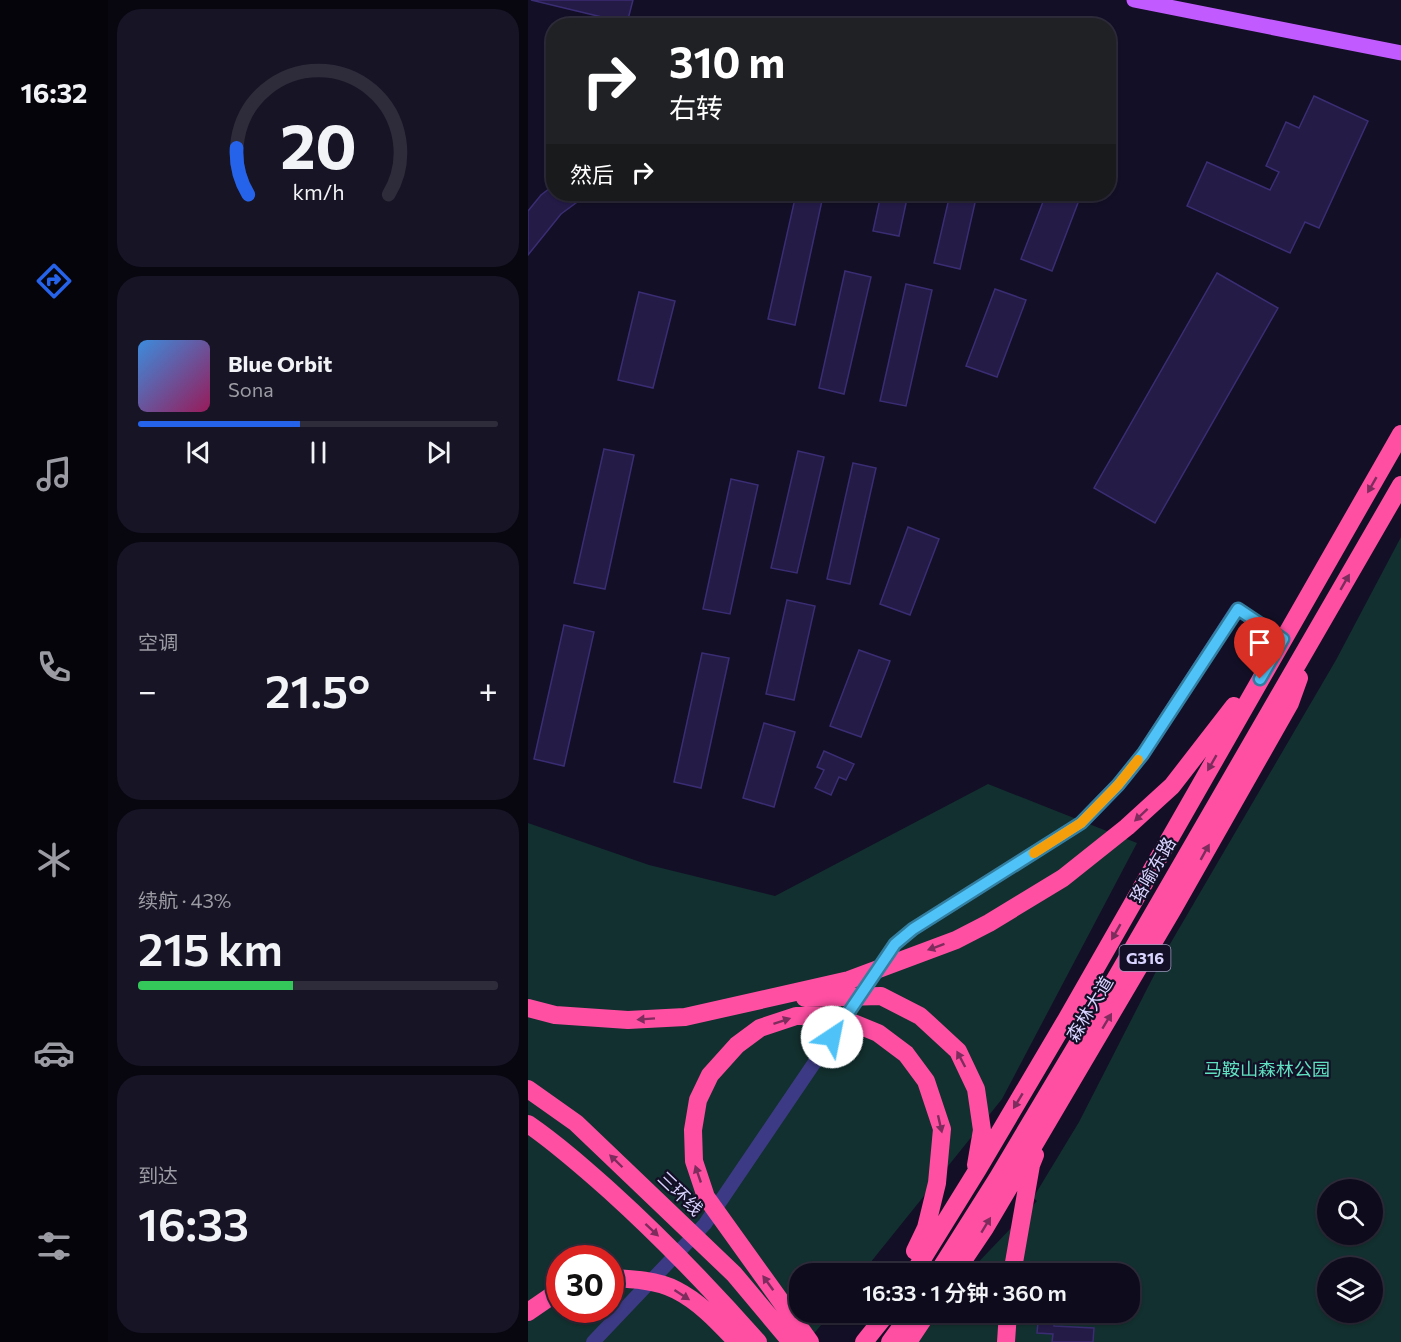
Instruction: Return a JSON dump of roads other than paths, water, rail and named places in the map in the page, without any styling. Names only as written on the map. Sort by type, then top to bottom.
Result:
[{"type":"highway","name":"G316","points":[[1283,639],[1401,434]]},
{"type":"highway","name":"珞喻东路","points":[[943,1263],[997,1179],[1087,1028],[1401,485]]},
{"type":"highway","name":"森林大道","points":[[961,1263],[985,1228],[1185,889],[1290,703],[1316,632]]},
{"type":"highway","points":[[685,1017],[849,980],[956,940],[1064,878],[1127,827],[1172,786],[1283,639]]},
{"type":"highway","name":"森林大道","points":[[920,1263],[1066,1020],[1283,639]]},
{"type":"highway","points":[[528,1008],[555,1015],[628,1020],[685,1017],[815,997],[881,996],[920,1016],[958,1051],[976,1089],[982,1130],[977,1164],[960,1218],[941,1263]]},
{"type":"highway","points":[[789,1313],[706,1197],[694,1161],[693,1130],[699,1100],[710,1075],[737,1045],[760,1028],[796,1016],[836,1016],[878,1033],[906,1054],[926,1081],[942,1129],[937,1183],[926,1228],[908,1263]]},
{"type":"highway","points":[[1014,1263],[1031,1165],[1054,1098],[1087,1028]]},
{"type":"highway","name":"三环线","points":[[528,1089],[576,1123],[734,1274],[791,1342]]},
{"type":"highway","points":[[528,1124],[558,1145],[652,1229],[712,1289],[758,1342]]},
{"type":"highway","points":[[624,1279],[636,1279],[675,1289],[710,1313],[737,1342]]},
{"type":"highway","points":[[528,1312],[546,1300]]},
{"type":"highway","points":[[796,1323],[810,1342]]},
{"type":"highway","points":[[868,1338],[876,1323]]},
{"type":"highway","points":[[868,1338],[880,1323]]},
{"type":"highway","points":[[890,1342],[904,1323]]},
{"type":"highway","points":[[908,1342],[921,1323]]},
{"type":"highway","points":[[1006,1342],[1007,1323]]},
{"type":"main road","points":[[1134,0],[1401,53]]},
{"type":"street","points":[[593,1342],[705,1224],[895,944],[913,929],[1081,823],[1118,785],[1143,754],[1238,609],[1283,639]]},
{"type":"park label","name":"马鞍山森林公园","points":[[1267,1070]]}]
